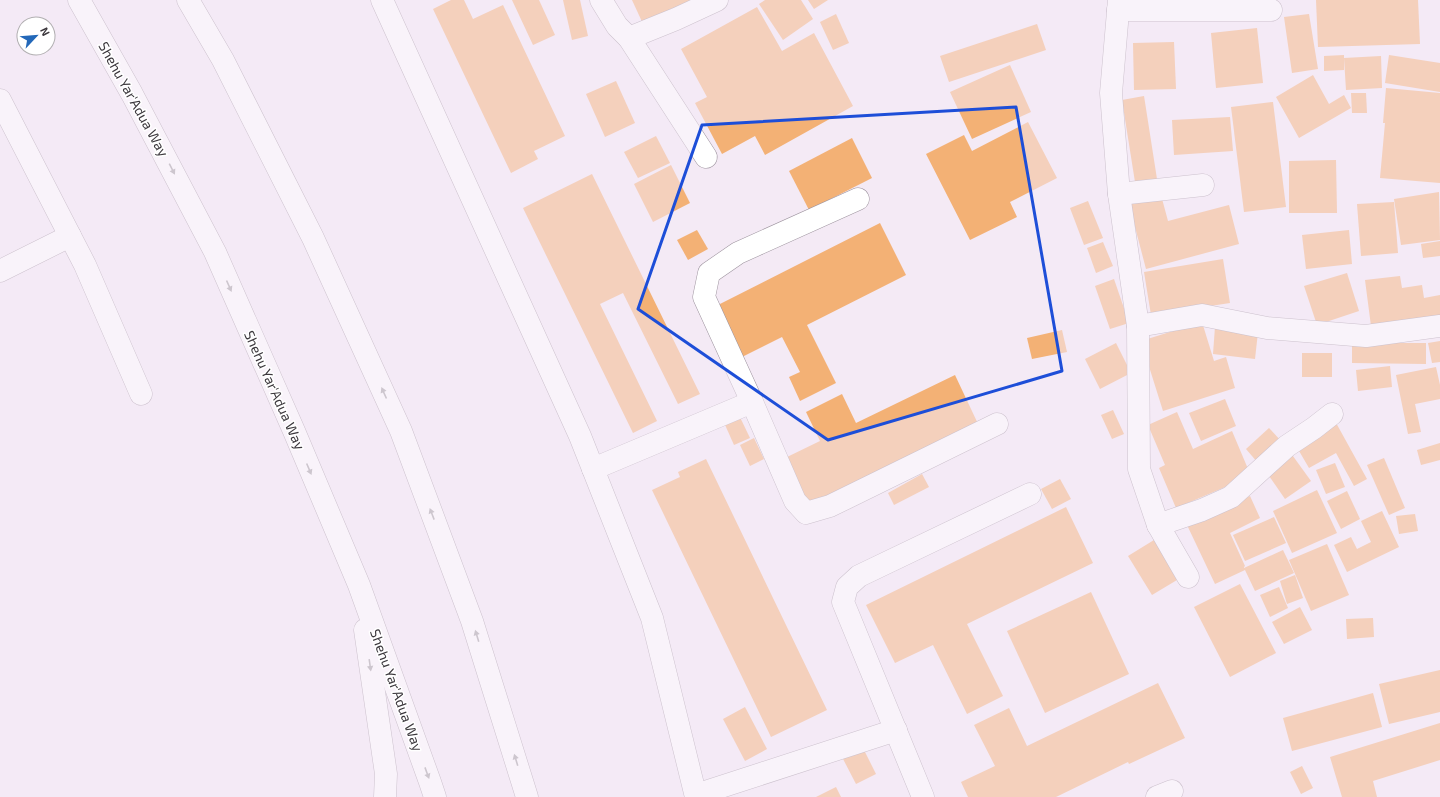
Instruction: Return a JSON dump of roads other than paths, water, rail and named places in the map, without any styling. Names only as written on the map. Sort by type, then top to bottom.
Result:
[{"type":"main road","name":"Shehu Yar'Adua Way","points":[[79,0],[132,94],[215,252],[359,585],[435,797]]},
{"type":"main road","points":[[188,0],[223,60],[314,238],[401,432],[472,621],[527,797]]},
{"type":"main road","points":[[382,0],[576,429],[652,618],[696,796],[896,730]]},
{"type":"main road","points":[[601,0],[617,26],[629,38],[706,157]]},
{"type":"main road","points":[[629,38],[717,0]]},
{"type":"main road","points":[[1188,577],[1158,525],[1138,469],[1138,326],[1119,194],[1111,93],[1119,5],[1271,10]]},
{"type":"main road","points":[[0,100],[85,265],[141,394]]},
{"type":"main road","points":[[1119,194],[1203,185]]},
{"type":"main road","points":[[858,199],[738,253],[708,274],[704,297],[795,501],[806,513],[830,506],[997,424]]},
{"type":"main road","points":[[0,271],[70,236]]},
{"type":"main road","points":[[1138,326],[1202,315],[1267,328],[1366,336],[1440,326]]},
{"type":"main road","points":[[593,469],[752,402]]},
{"type":"main road","points":[[1158,525],[1202,510],[1231,497],[1287,446],[1332,414]]},
{"type":"main road","points":[[923,797],[844,602],[846,587],[860,576],[1030,494]]},
{"type":"main road","points":[[359,585],[386,774],[385,797]]}]
